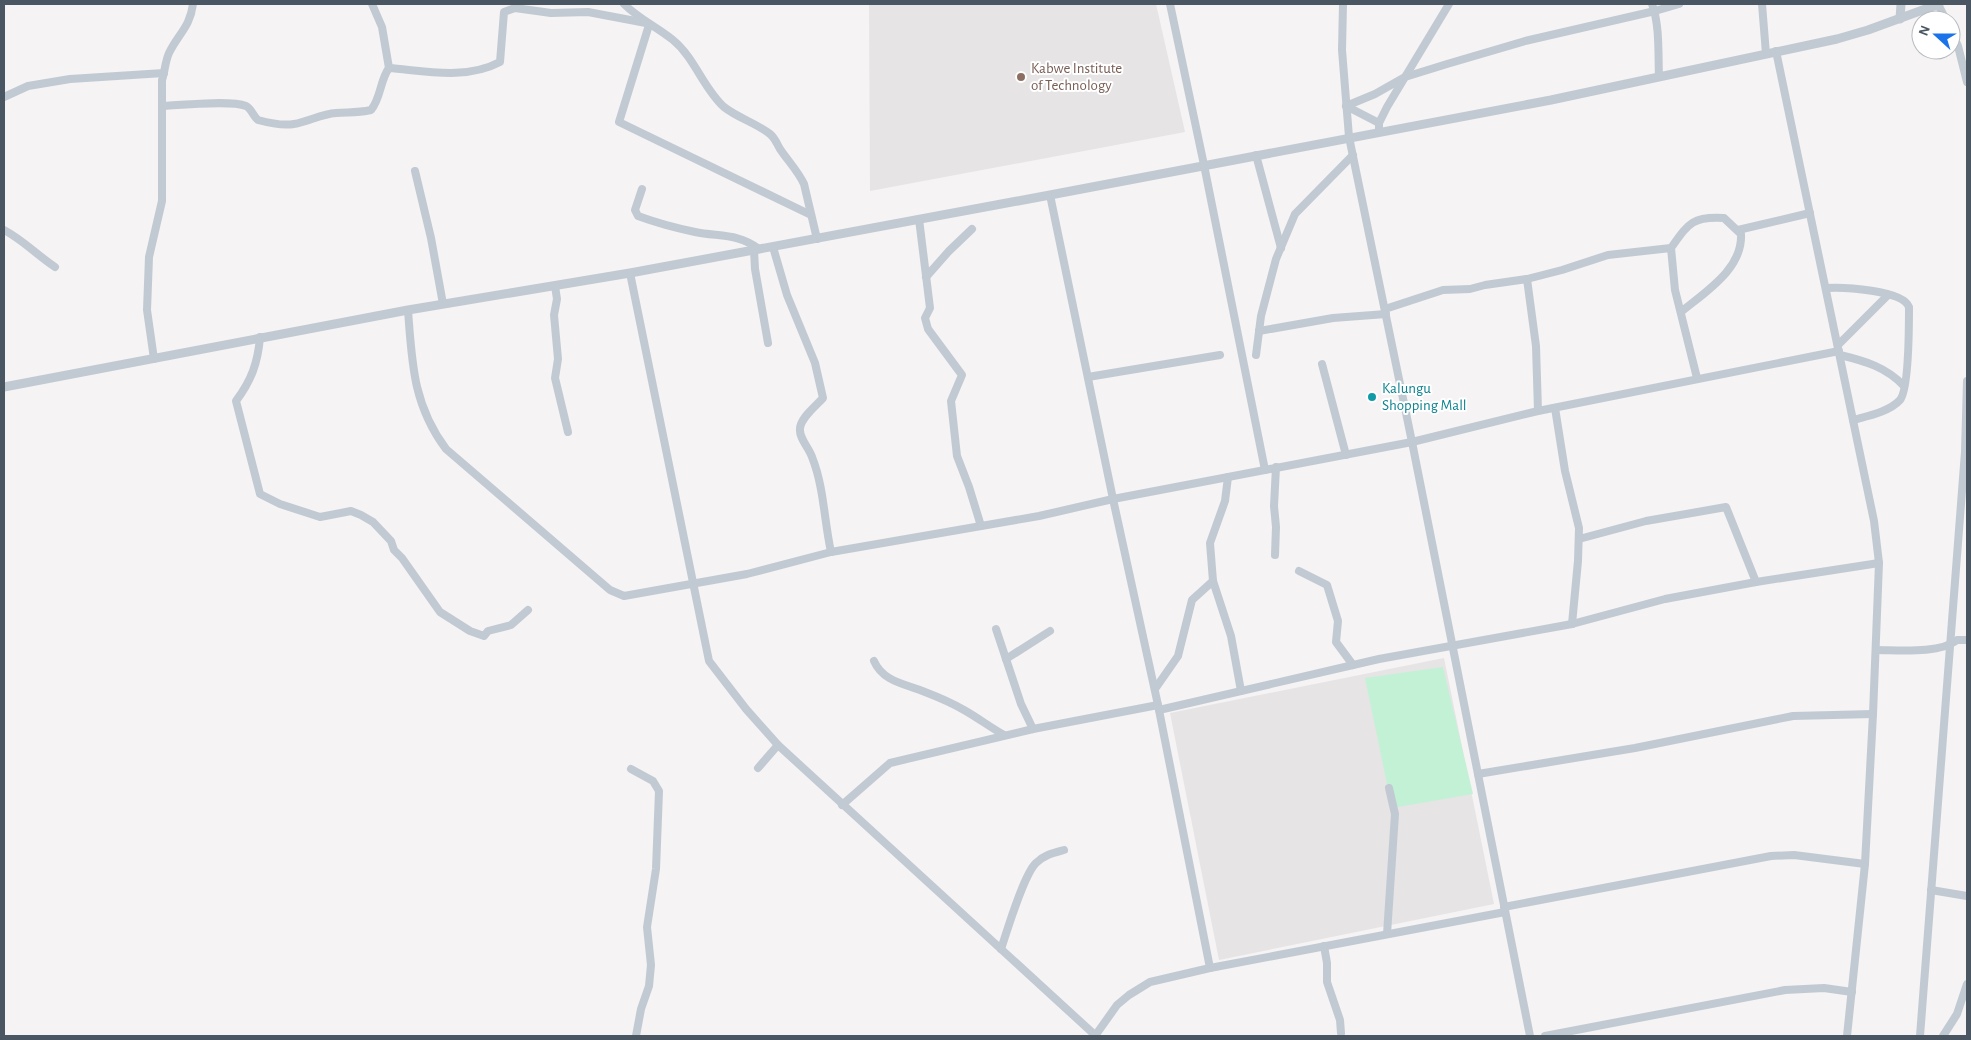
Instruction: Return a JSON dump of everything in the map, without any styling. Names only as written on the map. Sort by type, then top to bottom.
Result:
[{"type":"street","points":[[154,359],[147,310],[149,257],[162,201],[162,80],[165,62],[177,39],[186,29],[192,15],[193,4]]},
{"type":"street","points":[[163,106],[198,103],[242,105],[250,108],[258,120],[282,125],[293,124],[318,116],[336,113],[352,114],[371,110],[375,105],[385,74],[389,68],[382,27],[372,4]]},
{"type":"street","points":[[624,4],[648,24],[674,41],[692,63],[710,92],[722,105],[736,116],[774,138],[780,150],[800,175],[804,184],[817,239]]},
{"type":"street","points":[[1170,4],[1264,470]]},
{"type":"street","points":[[1343,4],[1342,50],[1349,137],[1412,442],[1530,1036]]},
{"type":"street","points":[[1379,127],[1405,77],[1449,4]]},
{"type":"street","points":[[1346,106],[1375,94],[1405,77],[1525,41],[1653,8],[1679,4]]},
{"type":"street","points":[[1762,4],[1766,54]]},
{"type":"street","points":[[1900,19],[1901,4]]},
{"type":"street","points":[[4,387],[260,337],[630,273],[1204,166],[1349,137],[1379,127],[1551,100],[1837,39],[1900,19],[1939,4]]},
{"type":"street","points":[[389,68],[448,74],[488,69],[500,62],[504,12],[515,8],[551,13],[588,12],[648,24]]},
{"type":"street","points":[[1653,8],[1658,77]]},
{"type":"street","points":[[648,24],[619,122],[811,215]]},
{"type":"street","points":[[1776,51],[1874,521],[1879,564],[1864,864],[1847,1036]]},
{"type":"street","points":[[1961,58],[1967,82]]},
{"type":"street","points":[[4,97],[28,86],[70,79],[164,73]]},
{"type":"street","points":[[1346,106],[1379,127]]},
{"type":"street","points":[[1256,155],[1281,248]]},
{"type":"street","points":[[1256,355],[1261,316],[1281,248],[1295,214],[1353,156]]},
{"type":"street","points":[[415,171],[431,238],[443,304]]},
{"type":"street","points":[[642,189],[634,210],[638,216],[664,225],[750,242],[756,250],[755,269],[768,343]]},
{"type":"street","points":[[1050,195],[1113,499],[1159,707],[1210,968]]},
{"type":"street","points":[[1738,230],[1810,213]]},
{"type":"street","points":[[1681,312],[1729,269],[1736,258],[1741,242],[1741,234],[1724,218],[1704,218],[1688,225],[1671,248],[1675,290],[1697,378]]},
{"type":"street","points":[[919,219],[930,308],[925,318],[928,329],[962,375],[951,401],[957,456],[981,526]]},
{"type":"street","points":[[926,277],[972,229]]},
{"type":"street","points":[[4,230],[30,246],[39,257],[55,267]]},
{"type":"street","points":[[772,247],[787,295],[815,363],[823,398],[800,424],[799,431],[812,454],[820,480],[831,552]]},
{"type":"street","points":[[1259,331],[1385,311],[1443,290],[1470,289],[1528,279],[1608,255],[1671,248]]},
{"type":"street","points":[[630,273],[709,661],[746,709],[778,745],[1096,1036],[1117,1005],[1150,982],[1210,968],[1771,856],[1794,855],[1864,864]]},
{"type":"street","points":[[1528,279],[1536,346],[1538,412]]},
{"type":"street","points":[[555,286],[557,299],[554,314],[558,359],[555,378],[568,432]]},
{"type":"street","points":[[1826,288],[1849,287],[1888,295],[1905,300],[1910,307],[1903,395],[1895,404],[1874,414],[1853,420]]},
{"type":"street","points":[[1839,350],[1888,295]]},
{"type":"street","points":[[408,310],[414,376],[428,422],[446,449],[610,590],[624,596],[747,574],[831,552],[1038,516],[1113,499],[1412,442],[1554,408],[1839,350],[1882,368],[1895,376],[1904,386]]},
{"type":"street","points":[[260,337],[257,362],[246,386],[236,401],[260,494],[280,504],[320,517],[351,511],[372,522],[391,541],[394,550],[402,558],[440,612],[470,631],[484,636],[488,631],[510,624],[528,610]]},
{"type":"street","points":[[1088,377],[1220,355]]},
{"type":"street","points":[[1322,364],[1346,455]]},
{"type":"street","points":[[1920,1036],[1965,452],[1967,381]]},
{"type":"street","points":[[1554,408],[1565,471],[1579,528],[1572,624]]},
{"type":"street","points":[[1275,555],[1276,527],[1274,506],[1276,468]]},
{"type":"street","points":[[1228,477],[1226,500],[1210,543],[1213,581],[1231,636],[1240,691]]},
{"type":"street","points":[[1579,539],[1646,521],[1726,507],[1756,582]]},
{"type":"street","points":[[842,805],[890,763],[1033,728],[1159,707],[1451,645],[1572,624],[1665,599],[1756,582],[1879,564]]},
{"type":"street","points":[[1299,571],[1327,585],[1338,621],[1336,642],[1353,665]]},
{"type":"street","points":[[1155,689],[1178,656],[1192,600],[1213,581]]},
{"type":"street","points":[[996,629],[1021,704],[1033,728]]},
{"type":"street","points":[[1006,659],[1050,631]]},
{"type":"street","points":[[1876,650],[1922,650],[1950,646],[1957,640],[1967,640]]},
{"type":"street","points":[[874,660],[882,674],[904,686],[923,691],[964,710],[1004,735]]},
{"type":"street","points":[[1478,774],[1635,748],[1793,716],[1873,714]]},
{"type":"street","points":[[758,768],[778,745]]},
{"type":"street","points":[[630,769],[653,781],[659,791],[656,869],[647,928],[651,965],[649,986],[641,1009],[636,1036]]},
{"type":"street","points":[[1387,934],[1394,814],[1390,788]]},
{"type":"street","points":[[1001,949],[1026,880],[1034,864],[1046,855],[1064,850]]},
{"type":"street","points":[[1931,890],[1967,896]]},
{"type":"street","points":[[1324,946],[1328,964],[1327,982],[1340,1020],[1341,1033]]},
{"type":"street","points":[[1943,1036],[1957,1014],[1967,984]]},
{"type":"street","points":[[1545,1036],[1785,990],[1824,988],[1852,992]]},
{"type":"shaded area","name":"Kabwe Institute of Technology","points":[[869,4],[1156,4],[1185,132],[870,191]]},
{"type":"shaded area","points":[[1444,658],[1494,904],[1219,960],[1170,713]]},
{"type":"green space","points":[[1443,667],[1473,794],[1392,808],[1365,678]]},
{"type":"place","name":"Kabwe Institute of Technology","points":[[1021,77]]},
{"type":"place","name":"Kalungu Shopping Mall","points":[[1372,397]]}]
